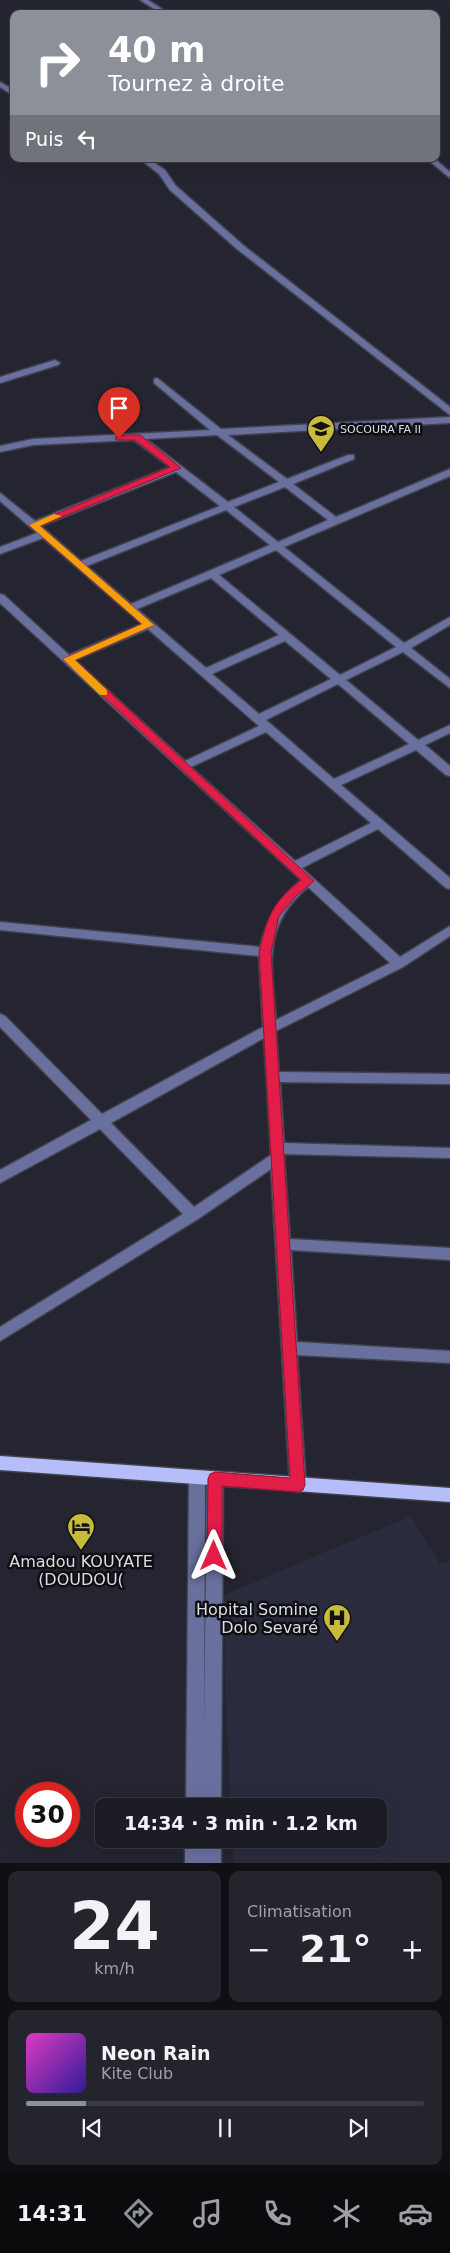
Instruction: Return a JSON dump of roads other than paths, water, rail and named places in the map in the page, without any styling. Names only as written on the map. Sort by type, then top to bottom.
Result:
[{"type":"main road","points":[[0,1463],[450,1495]]},
{"type":"street","points":[[142,0],[160,10]]},
{"type":"street","points":[[148,162],[162,172],[173,188],[240,247],[450,412]]},
{"type":"street","points":[[434,162],[450,176]]},
{"type":"street","points":[[0,380],[55,363]]},
{"type":"street","points":[[157,381],[220,433],[287,482],[334,520]]},
{"type":"street","points":[[0,450],[33,442],[450,420]]},
{"type":"street","points":[[136,437],[227,506],[450,685]]},
{"type":"street","points":[[80,565],[351,456]]},
{"type":"street","points":[[34,525],[176,468]]},
{"type":"street","points":[[130,608],[213,575],[275,545],[450,472]]},
{"type":"street","points":[[0,496],[450,885]]},
{"type":"street","points":[[0,551],[44,534]]},
{"type":"street","points":[[213,575],[450,772]]},
{"type":"street","points":[[0,597],[399,964]]},
{"type":"street","points":[[183,766],[340,680],[403,648],[450,620]]},
{"type":"street","points":[[68,659],[149,625]]},
{"type":"street","points":[[204,673],[288,636]]},
{"type":"street","points":[[333,784],[450,729]]},
{"type":"street","points":[[294,867],[379,824]]},
{"type":"street","points":[[298,1485],[265,952],[274,915],[293,892],[308,881]]},
{"type":"street","points":[[0,926],[265,952]]},
{"type":"street","points":[[0,1177],[270,1029],[399,964],[450,930]]},
{"type":"street","points":[[2,1024],[193,1215]]},
{"type":"street","points":[[272,1077],[450,1079]]},
{"type":"street","points":[[0,1335],[193,1215],[277,1153],[450,1152]]},
{"type":"street","points":[[283,1244],[450,1254]]},
{"type":"street","points":[[289,1348],[450,1357]]},
{"type":"street","points":[[195,1798],[197,1478]]},
{"type":"street","points":[[212,1798],[215,1479]]},
{"type":"street","points":[[194,1848],[194,1863]]},
{"type":"street","points":[[212,1848],[212,1863]]},
{"type":"place","name":"SOCOURA FA II","points":[[321,453]]},
{"type":"place","name":"Amadou KOUYATE (DOUDOU(","points":[[81,1551]]},
{"type":"place","name":"Hopital Somine Dolo Sevaré","points":[[337,1642]]}]
